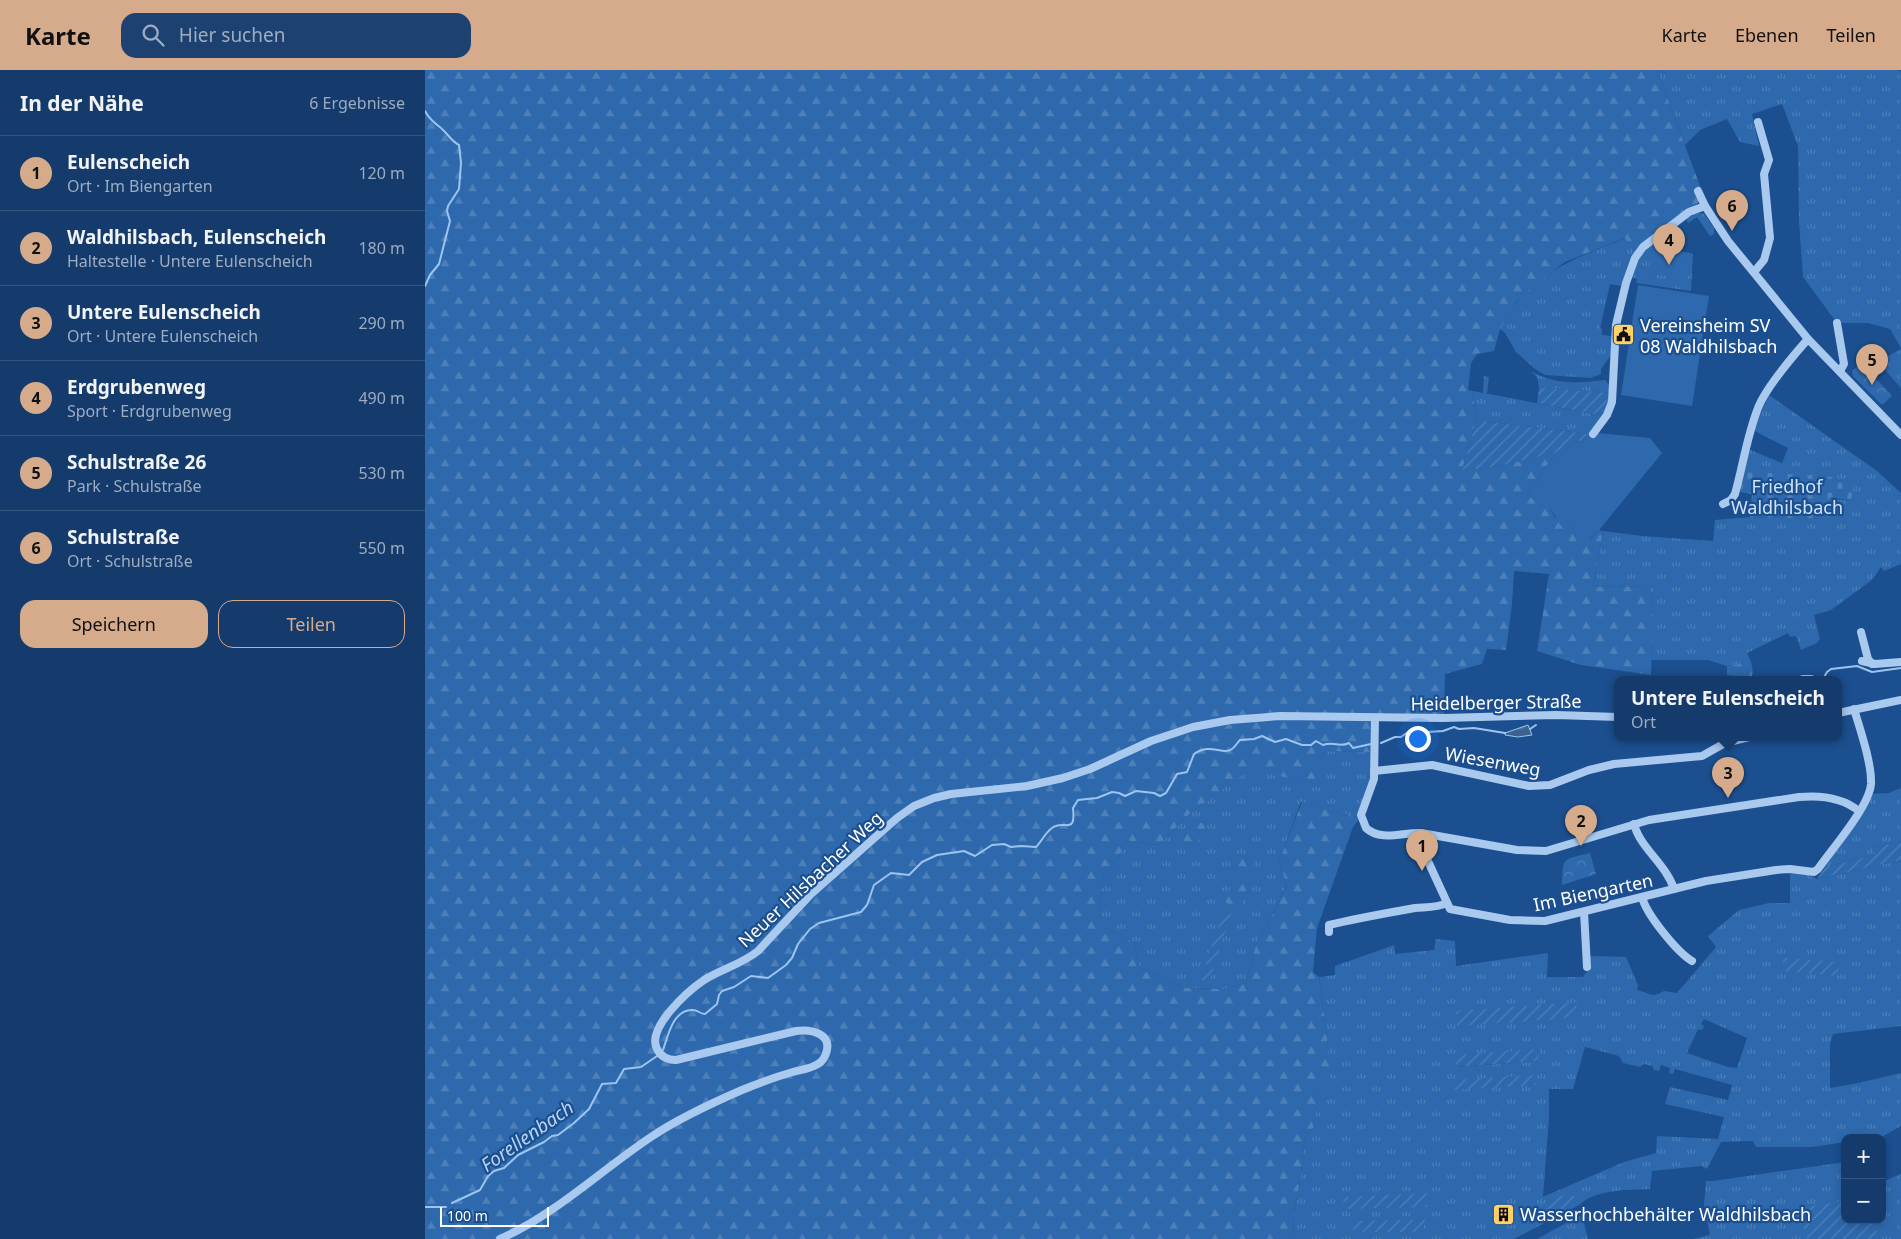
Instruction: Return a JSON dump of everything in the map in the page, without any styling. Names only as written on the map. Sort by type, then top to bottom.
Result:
[{"type":"street","points":[[1754,272],[1764,260],[1769,238],[1764,174],[1769,160],[1758,122]]},
{"type":"street","points":[[1698,190],[1705,206],[1727,240],[1808,339],[1901,435]]},
{"type":"street","points":[[1593,434],[1606,417],[1612,402],[1616,325],[1626,283],[1635,258],[1643,247],[1689,212],[1705,206]]},
{"type":"street","points":[[1837,323],[1844,364],[1840,371]]},
{"type":"street","points":[[1723,504],[1731,500],[1735,494],[1752,425],[1761,402],[1768,390],[1808,339]]},
{"type":"street","points":[[1861,632],[1868,659],[1872,664]]},
{"type":"street","points":[[1862,662],[1872,664],[1901,662]]},
{"type":"street","points":[[1842,712],[1901,700]]},
{"type":"street","points":[[1375,718],[1372,787],[1361,815],[1366,828],[1380,836],[1421,833],[1517,850],[1542,851],[1560,848],[1634,824],[1672,815],[1804,796],[1840,800],[1859,811],[1869,794],[1871,779],[1854,709]]},
{"type":"street","name":"Heidelberger Straße","points":[[1375,718],[1475,718],[1555,715],[1614,717]]},
{"type":"street","name":"Neuer Hilsbacher Weg","points":[[500,1239],[531,1224],[550,1212],[646,1141],[667,1128],[753,1085],[811,1067],[822,1061],[827,1050],[825,1040],[817,1032],[810,1030],[680,1060],[671,1060],[661,1055],[655,1045],[655,1037],[663,1021],[697,986],[709,977],[749,958],[758,951],[811,894],[892,822],[914,806],[951,794],[1027,786],[1063,778],[1090,769],[1158,738],[1214,722],[1271,716],[1375,718]]},
{"type":"street","name":"Wiesenweg","points":[[1374,771],[1432,765],[1529,786],[1542,787],[1609,765],[1702,756],[1725,743],[1733,741]]},
{"type":"street","name":"Im Biengarten","points":[[1447,903],[1454,910],[1525,922],[1548,921],[1713,880],[1775,870],[1790,869],[1813,872],[1818,869],[1859,811]]},
{"type":"street","points":[[1634,824],[1637,833],[1670,879],[1674,889]]},
{"type":"street","points":[[1329,932],[1329,926],[1349,920],[1416,908],[1439,906],[1447,903],[1421,846],[1421,833]]},
{"type":"street","points":[[1642,897],[1645,907],[1675,947],[1692,961]]},
{"type":"street","points":[[1584,912],[1587,967]]},
{"type":"green space","points":[[425,70],[1657,70],[1700,186],[1698,203],[1657,232],[1635,252],[1625,238],[1565,262],[1516,302],[1500,329],[1494,351],[1477,354],[1471,363],[1468,390],[1473,391],[1476,420],[1462,471],[1500,466],[1556,452],[1527,495],[1549,506],[1555,518],[1570,525],[1591,539],[1599,530],[1603,531],[1593,587],[1653,586],[1651,675],[1581,665],[1537,651],[1549,574],[1514,571],[1506,650],[1487,649],[1482,664],[1445,674],[1444,722],[1379,721],[1371,734],[1371,752],[1324,751],[1314,783],[1249,770],[1187,816],[1159,845],[1124,840],[1119,858],[1104,874],[1099,913],[1105,927],[1135,943],[1139,967],[1183,988],[1225,989],[1246,983],[1256,944],[1287,885],[1279,861],[1302,802],[1360,818],[1353,827],[1317,928],[1313,972],[1319,977],[1330,1078],[1320,1090],[1313,1128],[1305,1137],[1294,1212],[1293,1239],[425,1239]]},
{"type":"green space","points":[[1657,70],[1899,70],[1901,72],[1901,348],[1890,329],[1868,323],[1837,323],[1803,277],[1799,221],[1798,146],[1782,104],[1752,114],[1759,146],[1740,142],[1727,119],[1700,130],[1685,145]]},
{"type":"green space","points":[[1697,213],[1704,214],[1714,228],[1714,234],[1710,236],[1697,217],[1688,223],[1686,218]]},
{"type":"green space","points":[[1676,226],[1679,229],[1656,244],[1656,246],[1693,254],[1691,291],[1636,283],[1637,279],[1631,277],[1637,261],[1648,248]]},
{"type":"green space","points":[[1626,238],[1635,252],[1621,286],[1610,284],[1600,328],[1602,329],[1602,335],[1612,336],[1611,355],[1601,369],[1601,374],[1591,378],[1545,375],[1535,369],[1516,352],[1505,333],[1500,329],[1516,303],[1539,280],[1553,271],[1581,256]]},
{"type":"green space","points":[[1652,249],[1691,256],[1687,280],[1648,273]]},
{"type":"green space","points":[[1638,285],[1709,296],[1692,406],[1621,395]]},
{"type":"green space","points":[[1901,349],[1901,388],[1878,362]]},
{"type":"green space","points":[[1859,365],[1870,373],[1892,396],[1882,405],[1853,376],[1852,371]]},
{"type":"green space","points":[[1531,371],[1539,376],[1557,381],[1586,382],[1605,380],[1610,386],[1611,393],[1539,387],[1537,377]]},
{"type":"green space","points":[[1484,376],[1489,377],[1487,393],[1484,393],[1604,416],[1590,434],[1476,420],[1473,391],[1483,393]]},
{"type":"green space","points":[[1539,387],[1611,393],[1604,416],[1537,403]]},
{"type":"green space","points":[[1769,395],[1877,471],[1901,493],[1901,564],[1884,571],[1881,567],[1872,580],[1831,610],[1814,615],[1820,639],[1817,643],[1801,650],[1796,636],[1790,637],[1788,633],[1747,653],[1751,662],[1727,666],[1708,660],[1651,660],[1653,586],[1593,587],[1603,531],[1713,541],[1715,520],[1750,517],[1826,519],[1829,517],[1830,497],[1851,501],[1742,471],[1748,449],[1782,463],[1788,448],[1753,430]]},
{"type":"green space","points":[[1476,420],[1590,434],[1582,443],[1578,440],[1566,450],[1500,466],[1462,471]]},
{"type":"green space","points":[[1597,433],[1650,438],[1662,453],[1589,540],[1570,525],[1560,525],[1549,506],[1542,505],[1527,495],[1556,452],[1566,450],[1578,440],[1582,443],[1588,436]]},
{"type":"green space","name":"Friedhof Waldhilsbach","points":[[1742,471],[1833,477],[1853,488],[1851,501],[1830,497],[1829,517],[1826,519],[1750,517],[1752,494],[1740,492]]},
{"type":"green space","points":[[1751,662],[1752,676],[1727,675],[1727,666]]},
{"type":"green space","points":[[1324,751],[1371,752],[1374,771],[1360,818],[1301,802],[1279,861],[1287,884],[1256,944],[1246,983],[1225,989],[1183,988],[1139,967],[1135,943],[1104,927],[1099,913],[1104,874],[1119,858],[1124,840],[1159,845],[1187,816],[1249,769],[1313,783]]},
{"type":"green space","points":[[1901,788],[1901,841],[1874,848],[1875,855],[1825,867],[1861,816],[1871,794],[1889,793]]},
{"type":"green space","points":[[1197,821],[1204,824],[1207,830],[1199,840],[1187,846],[1181,837],[1181,833],[1190,822]]},
{"type":"green space","points":[[1901,841],[1901,860],[1817,879],[1825,867],[1875,855],[1874,848]]},
{"type":"green space","points":[[1590,853],[1596,874],[1562,885],[1563,869],[1566,861]]},
{"type":"green space","points":[[1242,857],[1255,860],[1241,907],[1229,906],[1225,901],[1233,881],[1237,863]]},
{"type":"green space","points":[[1901,860],[1901,1026],[1833,1034],[1830,1044],[1830,1088],[1901,1073],[1901,1126],[1886,1135],[1841,1134],[1841,1143],[1812,1147],[1756,1147],[1753,1141],[1721,1142],[1707,1169],[1701,1166],[1652,1171],[1650,1189],[1613,1191],[1594,1196],[1514,1239],[1293,1239],[1294,1212],[1305,1137],[1313,1127],[1328,1046],[1319,977],[1335,975],[1335,966],[1394,945],[1395,954],[1434,950],[1436,939],[1455,941],[1456,966],[1548,953],[1547,977],[1583,977],[1589,968],[1590,956],[1626,957],[1638,985],[1637,990],[1654,995],[1664,991],[1677,993],[1716,947],[1708,936],[1739,910],[1769,903],[1790,903],[1790,874],[1800,871],[1817,879]],"holes":[[[1704,1019],[1747,1038],[1737,1068],[1728,1067],[1687,1053],[1698,1029],[1702,1030],[1704,1026],[1701,1024]],[[1585,1047],[1619,1056],[1623,1063],[1640,1067],[1644,1064],[1652,1066],[1654,1070],[1659,1071],[1661,1065],[1670,1068],[1669,1073],[1673,1074],[1675,1069],[1732,1085],[1728,1100],[1670,1087],[1665,1104],[1724,1117],[1718,1139],[1657,1136],[1656,1153],[1624,1162],[1543,1196],[1549,1118],[1549,1089],[1573,1089]],[[1456,1055],[1538,1061],[1457,1067]]]},
{"type":"green space","points":[[1223,910],[1231,913],[1209,983],[1201,980]]},
{"type":"green space","points":[[1784,958],[1840,962],[1837,976],[1783,971],[1784,965],[1782,964]]},
{"type":"green space","points":[[1578,1002],[1572,1018],[1457,1026],[1456,1011]]},
{"type":"green space","points":[[1540,1049],[1538,1061],[1456,1067],[1456,1055]]},
{"type":"green space","points":[[1536,1075],[1536,1085],[1453,1090],[1455,1080]]},
{"type":"green space","points":[[1841,1163],[1841,1224],[1886,1224],[1886,1180],[1901,1174],[1901,1239],[1693,1239],[1710,1235],[1704,1205],[1706,1181]]},
{"type":"green space","points":[[1572,1191],[1577,1203],[1547,1219],[1539,1206]]},
{"type":"green space","points":[[1429,1193],[1427,1207],[1346,1209],[1342,1197]]},
{"type":"green space","points":[[1841,1202],[1841,1224],[1874,1224],[1879,1239],[1807,1239],[1798,1208]]},
{"type":"green space","points":[[1582,1215],[1588,1239],[1537,1239],[1579,1216]]},
{"type":"green space","points":[[1425,1220],[1423,1232],[1353,1232],[1352,1221]]},
{"type":"water","points":[[1528,725],[1532,735],[1518,737],[1505,735],[1505,733]]},
{"type":"waterway","points":[[425,111],[432,121],[459,145],[461,163],[459,189],[448,206],[447,211],[450,221],[439,264],[430,275],[425,286]]},
{"type":"waterway","points":[[1825,676],[1831,669],[1857,666],[1872,672],[1901,668]]},
{"type":"waterway","name":"Forellenbach","points":[[1530,729],[1536,725]]},
{"type":"waterway","name":"Forellenbach","points":[[1381,743],[1395,737],[1401,737],[1412,729],[1421,728],[1428,732],[1443,731],[1454,727],[1505,733]]},
{"type":"waterway","name":"Forellenbach","points":[[663,1050],[672,1024],[681,1014],[693,1010],[705,1014],[717,1004],[722,991],[734,987],[751,976],[768,978],[786,965],[792,958],[798,944],[810,929],[819,923],[861,912],[867,905],[874,885],[891,873],[909,875],[922,862],[937,855],[964,851],[975,856],[992,845],[1004,844],[1011,847],[1036,847],[1052,828],[1068,825],[1073,822],[1073,808],[1078,800],[1097,798],[1112,792],[1125,796],[1136,791],[1154,793],[1160,796],[1166,793],[1177,774],[1187,772],[1194,754],[1206,749],[1228,751],[1240,740],[1254,739],[1262,736],[1275,742],[1286,739],[1302,745],[1311,745],[1316,741],[1323,745],[1349,743],[1353,748],[1371,744]]},
{"type":"waterway","name":"Forellenbach","points":[[452,1203],[480,1190],[488,1176],[494,1171],[504,1168],[518,1155],[552,1136],[558,1135],[574,1123],[589,1109],[602,1084],[616,1083],[624,1069],[641,1067],[657,1056]]},
{"type":"waterway","name":"Forellenbach","points":[[425,1207],[446,1207]]},
{"type":"place","name":"Schulstraße","points":[[1732,231]]},
{"type":"place","name":"Erdgrubenweg","points":[[1669,265]]},
{"type":"place","name":"Vereinsheim SV 08 Waldhilsbach","points":[[1624,335]]},
{"type":"place","name":"Schulstraße 26","points":[[1872,385]]},
{"type":"place","name":"Untere Eulenscheich","points":[[1728,798]]},
{"type":"place","name":"Waldhilsbach, Eulenscheich","points":[[1581,846]]},
{"type":"place","name":"Eulenscheich","points":[[1422,871]]},
{"type":"place","name":"Wasserhochbehälter Waldhilsbach","points":[[1504,1214]]}]
